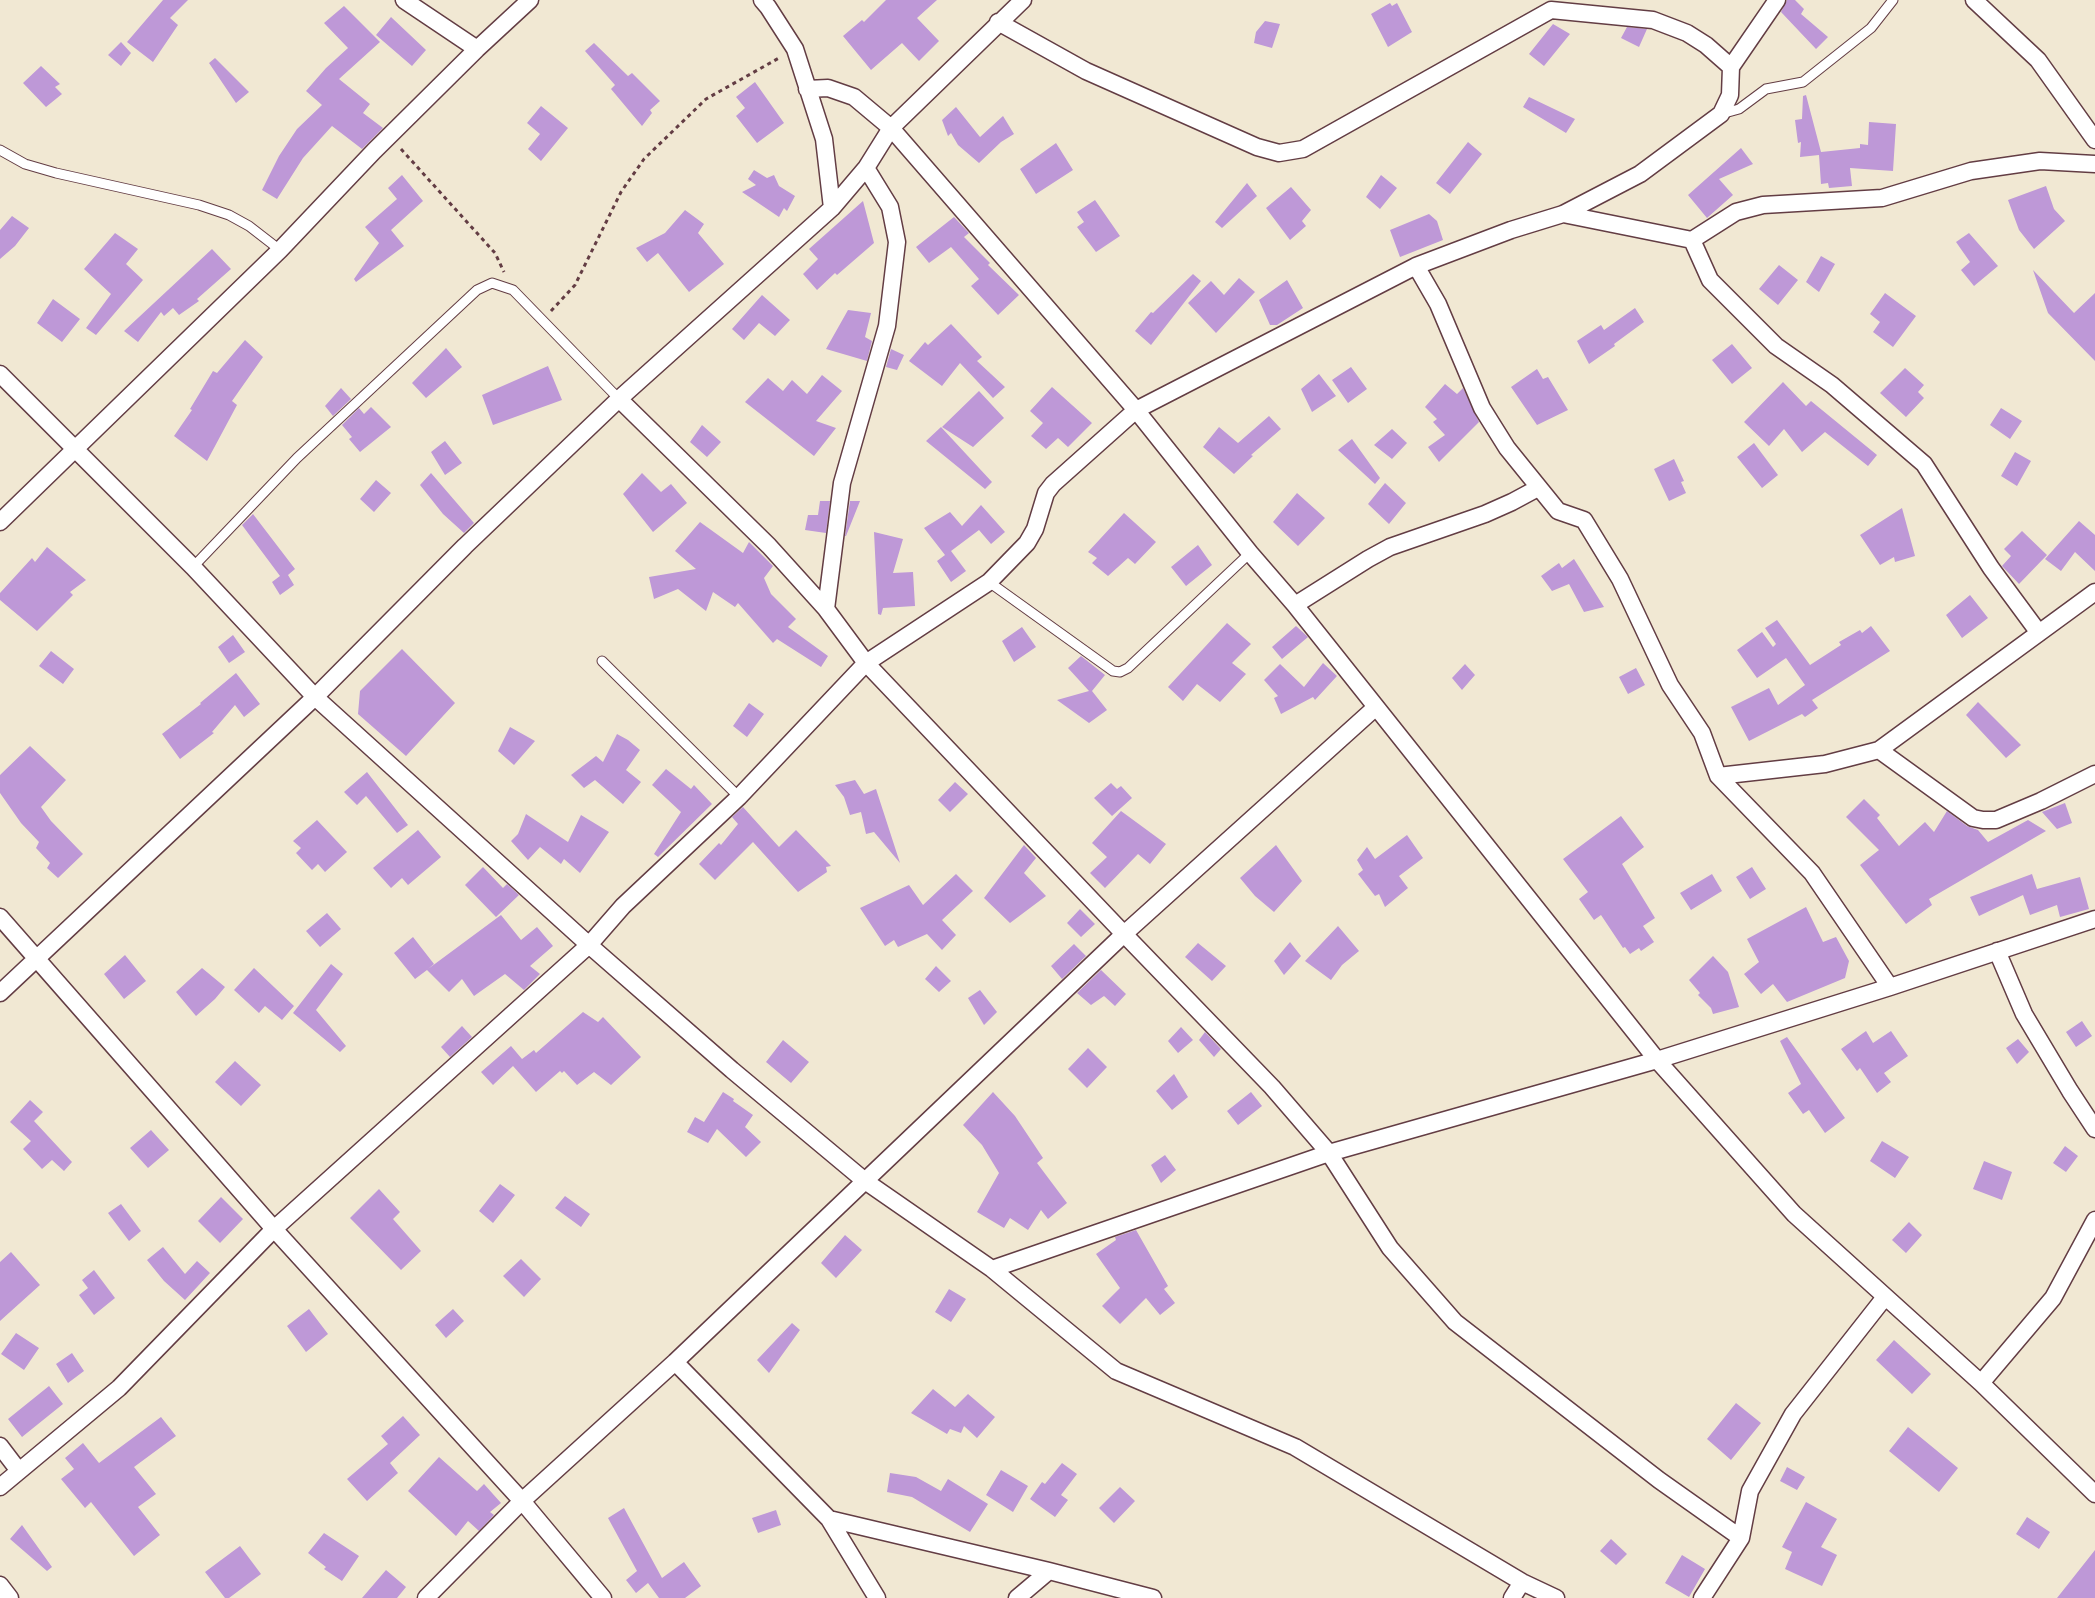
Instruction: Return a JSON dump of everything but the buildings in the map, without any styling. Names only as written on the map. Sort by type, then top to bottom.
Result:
[{"type":"street","points":[[404,0],[477,49]]},
{"type":"street","points":[[0,522],[280,250],[389,136],[477,49],[530,0]]},
{"type":"street","points":[[762,0],[795,49],[824,139],[832,208]]},
{"type":"street","points":[[0,993],[315,696],[466,546],[619,399],[832,208],[866,168],[891,128],[998,22],[1023,0]]},
{"type":"street","points":[[0,1487],[119,1388],[274,1229],[589,945],[623,906],[739,797],[866,663],[989,582],[1027,543],[1035,528],[1046,493],[1053,484],[1136,410],[1416,266],[1511,230],[1563,214],[1640,174],[1721,114],[1730,95],[1731,68],[1777,0]]},
{"type":"street","points":[[1974,0],[2038,60],[2095,140]]},
{"type":"street","points":[[998,22],[1086,72],[1257,146],[1279,153],[1303,149],[1552,5],[1653,20],[1687,33],[1706,45],[1731,68]]},
{"type":"street","points":[[807,89],[828,88],[854,97],[891,128],[1136,410],[1250,553],[1294,604],[1657,1060],[1794,1214],[1981,1383],[2095,1494]]},
{"type":"street","points":[[1563,214],[1692,240],[1736,212],[1763,205],[1882,198],[1971,171],[2040,161],[2095,164]]},
{"type":"street","points":[[826,609],[842,483],[887,326],[897,242],[890,207],[866,168]]},
{"type":"street","points":[[1692,240],[1710,280],[1776,346],[1832,385],[1924,464],[1991,568],[2039,633]]},
{"type":"street","points":[[1416,266],[1438,304],[1482,408],[1507,448],[1558,511],[1584,520],[1620,579],[1670,685],[1702,733],[1718,776],[1812,873],[1890,987]]},
{"type":"street","points":[[0,374],[193,567],[315,696],[589,945],[732,1070],[866,1181],[992,1269],[1116,1371],[1295,1447],[1522,1582],[1556,1598]]},
{"type":"street","points":[[619,399],[768,546],[826,609],[866,663],[1272,1087],[1329,1154],[1390,1248],[1454,1322],[1659,1480],[1741,1538]]},
{"type":"street","points":[[1294,604],[1368,559],[1390,548],[1485,514],[1538,488]]},
{"type":"street","points":[[1718,776],[1825,764],[1879,750],[2095,592]]},
{"type":"street","points":[[426,1598],[522,1501],[675,1362],[1124,934],[1376,707]]},
{"type":"street","points":[[1879,750],[1973,818],[1983,820],[1996,820],[2041,801],[2095,774]]},
{"type":"street","points":[[0,917],[274,1229],[522,1501],[603,1598]]},
{"type":"street","points":[[992,1269],[1329,1154],[1657,1060],[1890,987],[2095,919]]},
{"type":"street","points":[[1997,951],[2024,1014],[2070,1092],[2095,1129]]},
{"type":"street","points":[[1981,1383],[2053,1298],[2095,1220]]},
{"type":"street","points":[[1702,1598],[1741,1538],[1750,1491],[1793,1414],[1885,1297]]},
{"type":"street","points":[[675,1362],[829,1519],[876,1598]]},
{"type":"street","points":[[0,1446],[19,1471]]},
{"type":"street","points":[[829,1519],[1153,1598]]},
{"type":"street","points":[[1017,1598],[1048,1571]]},
{"type":"street","points":[[1512,1598],[1522,1582]]},
{"type":"street","points":[[0,1585],[10,1598]]},
{"type":"lane","points":[[1721,114],[1739,109],[1766,89],[1803,82],[1871,28],[1893,0]]},
{"type":"lane","points":[[0,150],[25,164],[56,173],[199,205],[229,215],[249,226],[280,250]]},
{"type":"lane","points":[[193,567],[296,458],[477,290],[492,283],[513,290],[619,399]]},
{"type":"lane","points":[[989,582],[1113,671],[1120,672],[1128,668],[1250,553]]},
{"type":"lane","points":[[602,661],[739,797]]},
{"type":"path","points":[[542,320],[575,285],[621,192],[644,159],[706,99],[795,49]]},
{"type":"path","points":[[389,136],[495,253],[513,290]]}]
